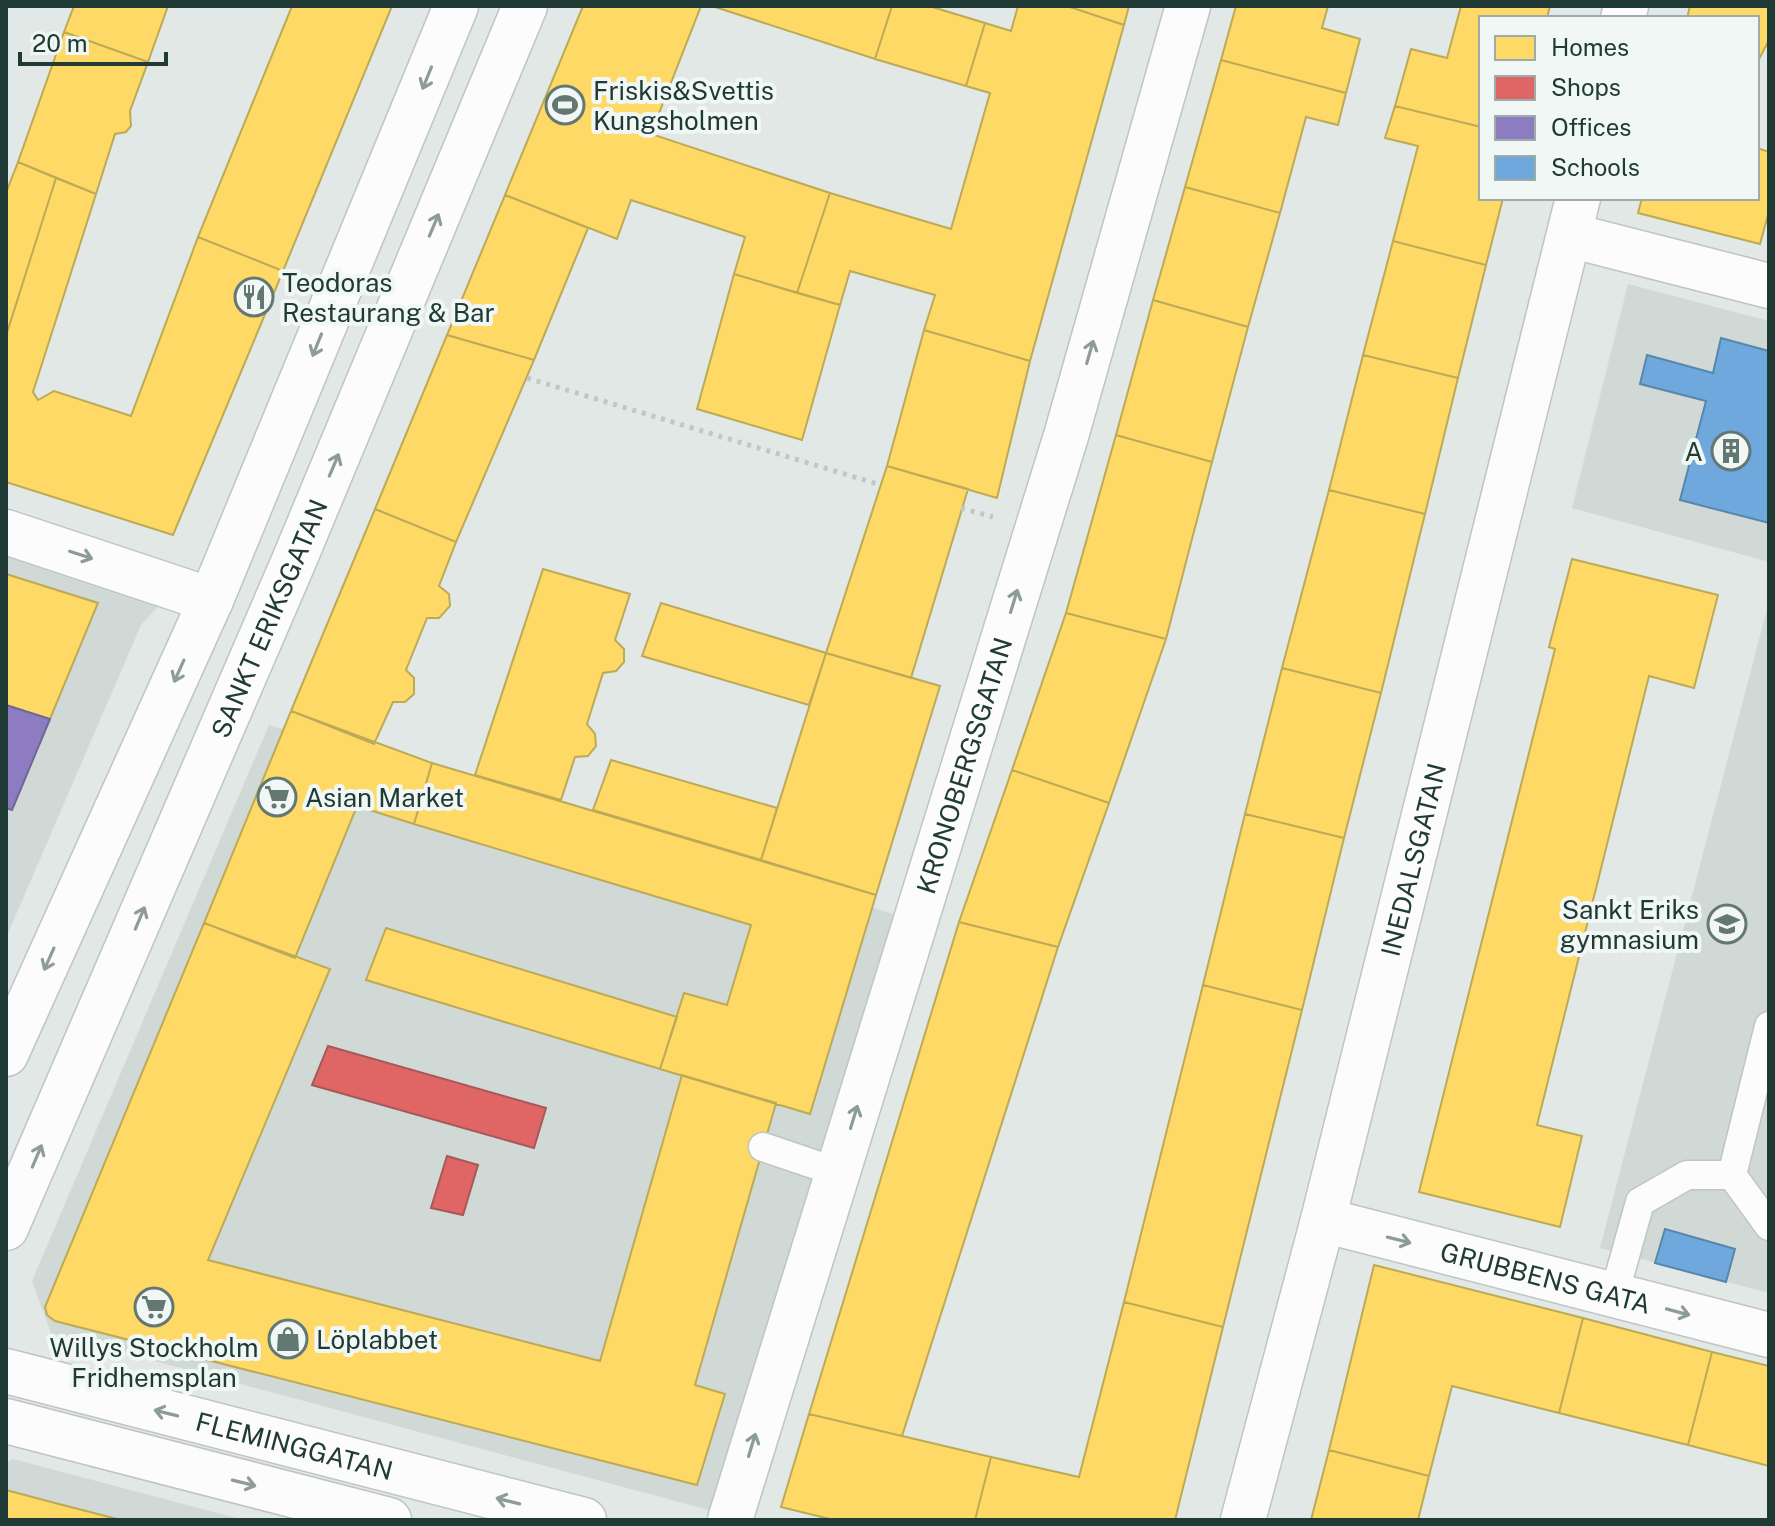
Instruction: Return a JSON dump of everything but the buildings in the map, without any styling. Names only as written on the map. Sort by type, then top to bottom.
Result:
[{"type":"street","points":[[6,1054],[211,600],[456,6]]},
{"type":"street","name":"SANKT ERIKSGATAN","points":[[6,1228],[287,578],[525,6]]},
{"type":"street","name":"KRONOBERGSGATAN","points":[[730,1520],[1066,436],[1188,6]]},
{"type":"street","points":[[1573,217],[1769,286]]},
{"type":"street","name":"INEDALSGATAN","points":[[1243,1520],[1323,1220],[1573,217]]},
{"type":"street","points":[[6,532],[211,600]]},
{"type":"street","name":"GRUBBENS GATA","points":[[1323,1220],[1769,1335]]},
{"type":"street","name":"FLEMINGGATAN","points":[[6,1371],[584,1520]]},
{"type":"street","name":"FLEMINGGATAN","points":[[6,1421],[389,1520]]},
{"type":"lane","points":[[1769,1026],[1732,1175],[1769,1226]]},
{"type":"lane","points":[[763,1147],[837,1172]]},
{"type":"lane","points":[[1614,1295],[1640,1202],[1687,1175],[1732,1175]]},
{"type":"path","points":[[527,378],[881,485]]},
{"type":"shaded area","points":[[1628,284],[1769,321],[1769,562],[1572,508]]},
{"type":"shaded area","points":[[6,538],[172,591],[141,625],[6,938]]},
{"type":"shaded area","name":"Sankt Eriks gymnasium","points":[[1769,601],[1769,1293],[1600,1248]]},
{"type":"shaded area","points":[[269,725],[917,921],[735,1517],[51,1333],[32,1281]]},
{"type":"shaded area","points":[[13,1459],[244,1520],[6,1520],[6,1463]]},
{"type":"place","name":"Friskis&Svettis Kungsholmen","points":[[565,105]]},
{"type":"place","name":"Teodoras Restaurang & Bar","points":[[254,297]]},
{"type":"place","name":"A","points":[[1731,451]]},
{"type":"place","name":"Asian Market","points":[[277,797]]},
{"type":"place","name":"Sankt Eriks gymnasium","points":[[1727,924]]},
{"type":"place","name":"Willys Stockholm Fridhemsplan","points":[[154,1307]]},
{"type":"place","name":"Löplabbet","points":[[288,1339]]}]
